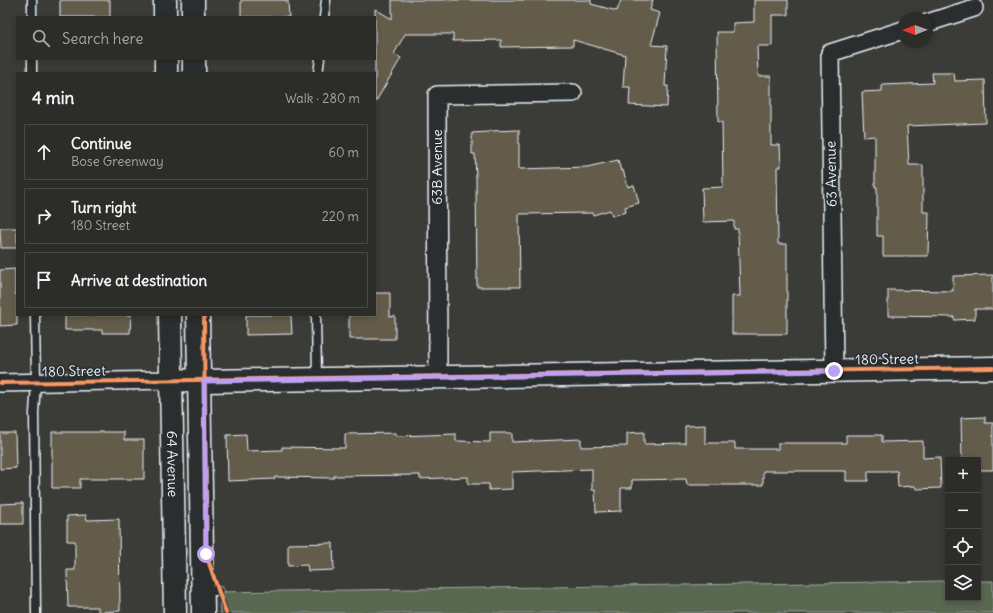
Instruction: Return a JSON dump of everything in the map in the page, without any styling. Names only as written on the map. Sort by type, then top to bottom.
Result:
[{"type":"street","points":[[165,0],[165,16]]},
{"type":"street","points":[[193,0],[193,16]]},
{"type":"street","points":[[933,21],[974,8]]},
{"type":"street","name":"63 Avenue","points":[[834,371],[830,52],[897,32]]},
{"type":"street","points":[[166,60],[166,72]]},
{"type":"street","points":[[194,60],[194,72]]},
{"type":"street","name":"63B Avenue","points":[[438,377],[436,95],[573,93]]},
{"type":"street","name":"64 Avenue","points":[[170,316],[175,613]]},
{"type":"street","name":"64 Avenue","points":[[198,316],[211,591],[203,613]]},
{"type":"street","name":"180 Street","points":[[0,383],[993,368]]},
{"type":"lane","points":[[32,0],[32,16]]},
{"type":"lane","points":[[324,16],[326,0]]},
{"type":"lane","points":[[32,60],[32,72]]},
{"type":"lane","points":[[318,72],[320,60]]},
{"type":"lane","points":[[35,316],[36,382],[34,413],[36,613]]},
{"type":"lane","points":[[316,316],[317,379]]},
{"type":"green space","points":[[945,581],[945,601],[981,601],[981,581],[993,581],[993,613],[220,613],[219,592]]},
{"type":"building","points":[[60,0],[110,0],[110,16],[60,16]]},
{"type":"building","points":[[241,0],[288,1],[289,16],[241,16]]},
{"type":"building","points":[[392,0],[591,0],[591,4],[617,11],[621,0],[653,0],[650,10],[660,13],[651,45],[667,46],[665,86],[668,86],[667,107],[629,105],[630,87],[623,87],[625,55],[573,40],[573,46],[501,47],[501,40],[453,41],[453,34],[405,34],[394,54],[401,58],[376,101],[375,9],[392,19]]},
{"type":"building","points":[[754,0],[788,0],[788,15],[772,15],[772,46],[757,46],[758,76],[771,76],[771,145],[780,145],[781,167],[777,167],[778,244],[787,244],[787,334],[732,334],[732,296],[740,296],[738,229],[734,229],[734,221],[703,222],[702,188],[723,187],[722,122],[718,122],[717,32],[733,32],[733,23],[754,22]]},
{"type":"building","points":[[932,73],[954,73],[955,81],[985,80],[986,123],[907,126],[909,165],[923,165],[923,212],[929,212],[928,256],[883,256],[883,236],[877,236],[875,136],[864,137],[862,92],[882,91],[882,85],[933,83]]},
{"type":"building","points":[[519,130],[519,169],[587,167],[618,160],[621,171],[623,170],[628,187],[634,185],[639,203],[625,207],[626,212],[612,216],[610,210],[593,215],[592,213],[519,214],[520,287],[477,287],[476,179],[475,154],[472,154],[472,133]]},
{"type":"building","points":[[0,228],[16,228],[16,248],[1,248]]},
{"type":"building","points":[[15,269],[17,325],[0,326],[0,270]]},
{"type":"building","points":[[993,275],[993,309],[975,309],[975,319],[954,320],[954,317],[888,316],[888,290],[953,291],[953,276]]},
{"type":"building","points":[[376,293],[390,293],[390,317],[395,316],[395,339],[349,339],[349,316],[376,316]]},
{"type":"building","points":[[65,316],[131,316],[130,333],[102,333],[102,330],[65,330]]},
{"type":"building","points":[[246,316],[291,316],[292,334],[246,335]]},
{"type":"building","points":[[985,417],[985,423],[993,423],[993,470],[981,470],[981,457],[962,457],[961,418]]},
{"type":"building","points":[[705,425],[705,443],[735,443],[735,449],[778,449],[778,443],[846,443],[846,435],[882,435],[882,442],[923,441],[923,458],[940,457],[941,488],[916,489],[915,486],[898,487],[897,471],[868,471],[868,481],[846,481],[846,471],[763,471],[763,485],[687,485],[686,479],[632,480],[632,488],[621,488],[621,511],[596,512],[595,490],[592,490],[592,469],[512,472],[512,489],[489,490],[489,484],[468,484],[468,477],[420,479],[420,475],[334,476],[334,478],[275,477],[275,479],[228,481],[227,435],[246,434],[247,451],[282,450],[282,447],[345,448],[345,434],[396,433],[397,436],[456,434],[456,441],[490,442],[490,433],[512,433],[512,442],[581,439],[581,447],[627,446],[627,433],[644,432],[644,444],[685,443],[685,426]]},
{"type":"building","points":[[52,432],[124,432],[124,440],[144,440],[144,479],[80,479],[80,488],[52,488]]},
{"type":"building","points":[[0,433],[15,433],[16,468],[0,469]]},
{"type":"building","points":[[23,503],[23,524],[0,524],[0,504]]},
{"type":"building","points":[[86,515],[87,520],[119,519],[120,611],[98,612],[98,607],[68,607],[67,570],[75,570],[75,541],[67,541],[67,516]]},
{"type":"building","points":[[333,543],[334,570],[308,571],[307,565],[288,566],[288,544]]},
{"type":"cycle path","points":[[204,316],[206,554],[226,613]]},
{"type":"cycle path","points":[[0,383],[993,368]]},
{"type":"route","points":[[206,554],[204,381],[834,371]]}]
